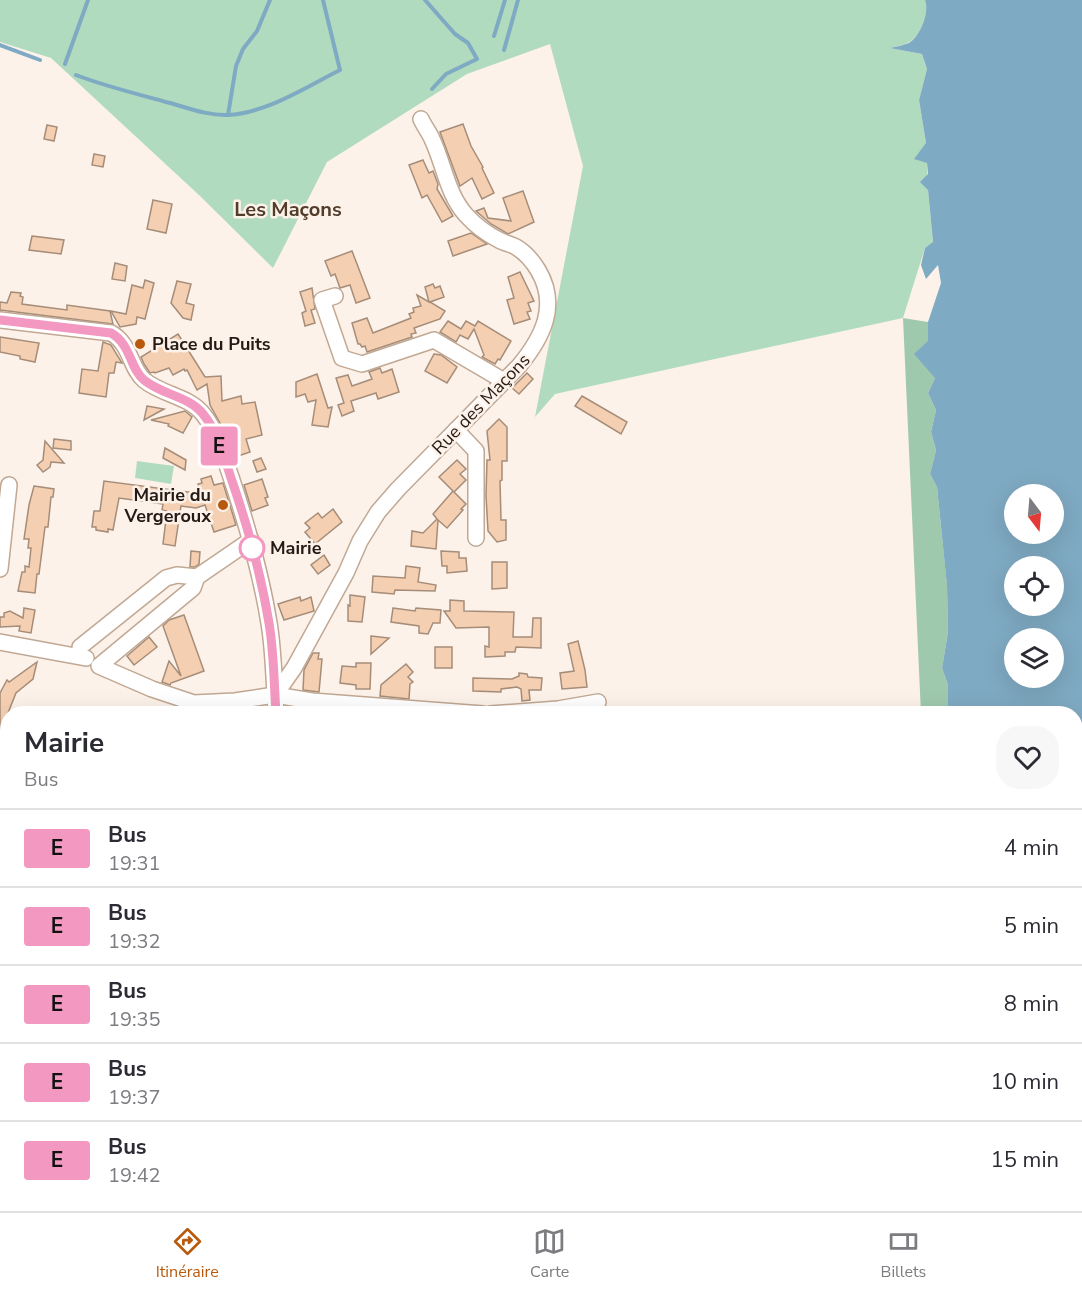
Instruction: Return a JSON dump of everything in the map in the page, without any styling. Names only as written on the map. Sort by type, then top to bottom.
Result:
[{"type":"street","name":"Rue des Maçons","points":[[275,695],[294,668],[360,541],[378,512],[534,349],[544,326],[549,297],[542,276],[531,258],[478,226],[457,203],[432,140],[421,119]]},
{"type":"street","points":[[335,296],[322,300],[342,358],[362,364],[434,340],[504,381]]},
{"type":"street","points":[[0,320],[111,333],[120,338],[143,380],[195,406],[203,414],[212,428],[227,466],[250,540],[269,625],[276,706]]},
{"type":"street","points":[[456,430],[476,451],[476,538]]},
{"type":"street","points":[[0,569],[9,485]]},
{"type":"street","points":[[88,657],[193,588],[197,577],[250,540]]},
{"type":"street","points":[[88,657],[166,578],[177,575],[197,577]]},
{"type":"street","points":[[0,642],[88,657],[152,689],[194,703],[235,701],[275,695],[336,706]]},
{"type":"street","points":[[575,706],[598,702]]},
{"type":"green space","points":[[0,0],[925,0],[927,11],[919,33],[909,42],[891,48],[922,54],[927,69],[919,100],[926,143],[933,243],[925,248],[903,318],[555,394],[535,417],[583,166],[550,44],[467,74],[327,162],[273,268],[200,196],[51,58],[0,42]]},
{"type":"green space","points":[[903,318],[928,322],[928,342],[935,378],[928,393],[936,410],[931,432],[936,450],[930,474],[937,487],[947,585],[948,632],[942,668],[948,685],[948,706],[921,706]]},
{"type":"green space","points":[[137,461],[174,466],[171,484],[135,478]]},
{"type":"water","points":[[925,0],[1082,0],[1082,706],[948,706],[948,685],[942,668],[948,632],[947,586],[937,487],[930,474],[936,450],[931,432],[936,410],[928,393],[935,378],[914,354],[928,341],[928,322],[941,283],[938,265],[926,279],[921,265],[925,248],[933,242],[928,190],[920,182],[928,174],[927,163],[914,159],[926,143],[919,100],[927,69],[922,54],[890,48],[909,43],[923,24],[926,11]]},
{"type":"building","points":[[463,124],[494,193],[482,199],[472,178],[460,186],[440,132]]},
{"type":"building","points":[[47,125],[57,127],[54,141],[44,139]]},
{"type":"building","points":[[94,154],[105,156],[103,167],[92,165]]},
{"type":"building","points":[[423,160],[429,173],[433,171],[438,184],[437,189],[453,216],[442,222],[427,195],[422,198],[409,165]]},
{"type":"building","points":[[523,191],[534,222],[508,234],[491,224],[476,211],[484,208],[488,218],[511,221],[503,198]]},
{"type":"building","points":[[153,200],[172,204],[166,233],[147,229]]},
{"type":"building","points":[[471,233],[487,244],[453,256],[448,241]]},
{"type":"building","points":[[32,236],[64,240],[61,254],[29,250]]},
{"type":"building","points":[[352,251],[370,298],[356,303],[350,285],[340,288],[335,274],[331,276],[325,261]]},
{"type":"building","points":[[115,263],[127,266],[125,281],[112,279]]},
{"type":"building","points":[[520,272],[534,301],[528,303],[531,311],[527,312],[530,319],[514,324],[507,300],[514,298],[508,277]]},
{"type":"building","points":[[145,280],[154,283],[145,319],[137,317],[136,324],[120,327],[111,311],[126,314],[132,285],[143,288]]},
{"type":"building","points":[[177,281],[191,284],[186,303],[194,305],[191,320],[183,318],[171,303]]},
{"type":"building","points":[[433,284],[435,288],[440,286],[444,297],[430,302],[445,311],[440,319],[414,328],[416,333],[411,334],[412,337],[367,352],[365,346],[358,344],[352,323],[367,318],[373,333],[411,318],[409,314],[414,312],[413,308],[421,306],[417,295],[429,302],[425,287]]},
{"type":"building","points":[[312,288],[315,309],[311,310],[315,323],[305,326],[302,313],[306,311],[300,292]]},
{"type":"building","points":[[11,292],[21,293],[22,304],[67,310],[67,305],[110,311],[113,324],[0,310],[0,302],[7,303]]},
{"type":"building","points":[[448,321],[461,329],[466,321],[475,326],[478,321],[511,341],[500,360],[498,359],[495,364],[482,357],[484,355],[474,329],[468,339],[460,335],[456,342],[440,332]]},
{"type":"building","points":[[178,334],[205,377],[221,376],[222,401],[241,396],[242,404],[255,402],[262,435],[246,439],[250,452],[235,457],[225,432],[210,405],[207,384],[197,390],[187,370],[184,369],[173,375],[169,368],[150,373],[144,364],[141,357]]},
{"type":"building","points":[[0,337],[39,343],[35,362],[0,352]]},
{"type":"building","points":[[103,342],[111,345],[122,363],[116,362],[114,373],[109,373],[106,397],[79,393],[82,369],[98,371]]},
{"type":"building","points":[[434,354],[441,355],[457,367],[447,383],[425,371]]},
{"type":"building","points":[[380,368],[382,373],[392,369],[399,392],[378,399],[376,393],[351,401],[354,411],[342,416],[338,405],[344,403],[336,378],[348,375],[352,386],[372,379],[369,372]]},
{"type":"building","points":[[527,373],[533,379],[519,394],[512,388]]},
{"type":"building","points":[[317,374],[328,408],[332,407],[328,427],[312,425],[316,400],[308,402],[305,394],[296,397],[296,382]]},
{"type":"building","points":[[582,396],[627,422],[621,434],[575,406]]},
{"type":"building","points":[[147,406],[164,409],[144,420]]},
{"type":"building","points":[[185,411],[192,417],[183,433],[168,426],[169,424],[151,420]]},
{"type":"building","points":[[499,419],[507,427],[507,461],[502,461],[502,480],[500,481],[501,520],[506,520],[506,540],[497,542],[488,531],[487,460],[490,460],[487,431]]},
{"type":"building","points":[[54,439],[71,441],[71,450],[53,448]]},
{"type":"building","points":[[45,441],[64,463],[51,462],[50,467],[43,472],[37,465],[43,460]]},
{"type":"building","points":[[165,448],[186,460],[185,470],[163,458]]},
{"type":"building","points":[[261,458],[266,469],[257,472],[253,461]]},
{"type":"building","points":[[457,460],[466,469],[460,474],[466,480],[454,492],[466,504],[461,509],[463,510],[447,528],[438,520],[436,549],[411,546],[412,531],[423,533],[437,519],[433,514],[453,491],[439,477]]},
{"type":"building","points":[[211,476],[214,485],[223,483],[236,525],[214,532],[205,505],[196,508],[181,506],[175,546],[163,544],[167,511],[162,510],[163,504],[119,498],[113,530],[108,529],[108,532],[92,527],[94,511],[100,511],[104,481],[173,490],[171,493],[178,491],[200,493],[198,484],[202,483],[201,479]]},
{"type":"building","points":[[262,479],[268,505],[252,511],[244,485]]},
{"type":"building","points":[[34,486],[54,489],[48,527],[45,527],[35,593],[18,591],[22,572],[25,572],[25,566],[29,567],[31,548],[28,548],[29,539],[24,539]]},
{"type":"building","points":[[333,509],[342,522],[315,544],[305,532],[310,528],[305,523],[318,513],[322,518]]},
{"type":"building","points":[[191,551],[200,552],[199,564],[195,567],[190,567]]},
{"type":"building","points":[[441,551],[459,552],[459,558],[466,558],[467,571],[447,573],[447,566],[442,566]]},
{"type":"building","points":[[324,555],[330,565],[318,574],[311,565]]},
{"type":"building","points":[[492,562],[507,562],[507,588],[492,589]]},
{"type":"building","points":[[406,566],[420,568],[418,582],[436,585],[435,591],[395,590],[394,594],[372,592],[373,576],[405,578]]},
{"type":"building","points":[[350,595],[365,597],[362,622],[348,621]]},
{"type":"building","points":[[300,597],[301,601],[311,597],[314,611],[284,620],[278,604]]},
{"type":"building","points":[[450,600],[464,601],[464,611],[514,612],[513,637],[532,637],[533,618],[541,618],[541,648],[516,647],[515,652],[505,652],[505,656],[485,657],[485,646],[489,647],[489,627],[456,628],[444,611],[450,611]]},
{"type":"building","points":[[24,608],[35,610],[31,633],[19,631],[20,626],[0,627],[0,617],[4,617],[4,613],[10,611],[23,618]]},
{"type":"building","points":[[393,608],[415,611],[416,608],[441,610],[440,623],[433,623],[428,634],[419,633],[419,626],[391,622]]},
{"type":"building","points":[[184,615],[204,671],[170,685],[162,682],[169,661],[181,676],[163,626],[169,620]]},
{"type":"building","points":[[371,636],[389,638],[371,654]]},
{"type":"building","points":[[149,637],[157,647],[134,665],[127,656]]},
{"type":"building","points":[[578,641],[587,687],[562,689],[560,673],[574,671],[568,644]]},
{"type":"building","points":[[435,647],[452,647],[452,668],[435,668]]},
{"type":"building","points":[[313,653],[319,653],[318,659],[322,659],[319,692],[303,690],[304,670]]},
{"type":"building","points":[[37,662],[33,679],[16,693],[11,706],[0,706],[0,693],[7,680],[9,682]]},
{"type":"building","points":[[356,663],[371,663],[370,689],[356,689],[356,685],[340,683],[342,666],[356,667]]},
{"type":"building","points":[[406,664],[413,672],[408,677],[413,682],[410,684],[409,699],[380,696],[381,685]]},
{"type":"building","points":[[519,673],[527,674],[528,677],[542,678],[541,690],[529,690],[530,700],[522,701],[521,689],[517,687],[501,689],[501,692],[473,691],[473,678],[512,679],[519,676]]},
{"type":"waterway","points":[[65,64],[88,0]]},
{"type":"waterway","points":[[228,115],[236,66],[243,49],[257,31],[270,0]]},
{"type":"waterway","points":[[76,75],[206,113],[228,115],[257,110],[340,70],[323,0]]},
{"type":"waterway","points":[[425,0],[455,34],[468,43],[477,59],[446,74],[432,89]]},
{"type":"waterway","points":[[494,36],[505,0]]},
{"type":"waterway","points":[[504,50],[518,0]]},
{"type":"waterway","points":[[0,45],[40,60]]},
{"type":"bus line","name":"E","points":[[0,320],[111,333],[120,338],[143,380],[195,406],[203,414],[212,428],[240,503],[259,574],[269,625],[276,706]]},
{"type":"place","name":"Place du Puits","points":[[140,344]]},
{"type":"place","name":"Mairie du Vergeroux","points":[[223,505]]},
{"type":"place","name":"Mairie","points":[[252,548]]},
{"type":"district","name":"Les Maçons","points":[[288,209]]}]
